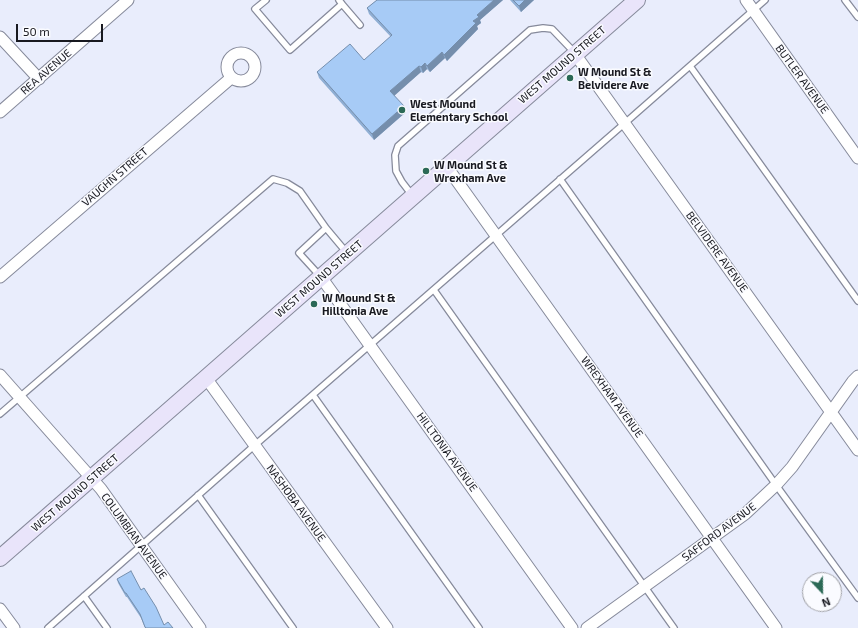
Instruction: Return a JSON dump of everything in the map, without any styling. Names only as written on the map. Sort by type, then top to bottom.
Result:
[{"type":"street","name":"REA AVENUE","points":[[0,112],[128,0]]},
{"type":"street","name":"WEST MOUND STREET","points":[[0,558],[637,0]]},
{"type":"street","name":"BUTLER AVENUE","points":[[746,0],[858,158]]},
{"type":"street","points":[[0,37],[39,79]]},
{"type":"street","name":"BELVIDERE AVENUE","points":[[575,54],[858,450]]},
{"type":"street","name":"VAUGHN STREET","points":[[0,277],[231,78]]},
{"type":"street","name":"WREXHAM AVENUE","points":[[447,167],[776,628]]},
{"type":"street","name":"HILLTONIA AVENUE","points":[[321,277],[572,628]]},
{"type":"street","name":"COLUMBIAN AVENUE","points":[[0,375],[101,489],[200,628]]},
{"type":"street","name":"SAFFORD AVENUE","points":[[587,628],[745,514],[776,485],[792,467],[858,376]]},
{"type":"street","name":"NASHOBA AVENUE","points":[[206,378],[387,628]]},
{"type":"street","points":[[0,609],[14,628]]},
{"type":"lane","points":[[266,0],[254,10],[290,50],[341,2],[360,25]]},
{"type":"lane","points":[[48,628],[255,445],[765,0]]},
{"type":"lane","points":[[846,0],[858,17]]},
{"type":"lane","points":[[413,196],[402,182],[396,171],[395,155],[398,146],[530,30],[543,28],[552,29],[575,54]]},
{"type":"lane","points":[[690,66],[858,301]]},
{"type":"lane","points":[[0,414],[273,179],[287,183],[300,191],[326,228],[347,254]]},
{"type":"lane","points":[[560,179],[776,485],[858,598]]},
{"type":"lane","points":[[321,277],[299,252],[326,228]]},
{"type":"lane","points":[[434,290],[674,628]]},
{"type":"lane","points":[[313,395],[480,628]]},
{"type":"lane","points":[[198,495],[293,628]]},
{"type":"lane","points":[[84,596],[106,628]]},
{"type":"building","points":[[377,0],[494,0],[477,15],[479,17],[473,21],[476,23],[444,55],[442,52],[427,66],[425,63],[421,67],[419,66],[390,91],[404,106],[372,134],[317,72],[350,44],[364,60],[392,35],[367,8]]},
{"type":"building","points":[[513,0],[525,0],[519,6]]},
{"type":"building","points":[[131,571],[141,590],[144,588],[156,607],[164,625],[168,622],[173,628],[145,627],[140,614],[117,579]]},
{"type":"place","name":"W Mound St & Belvidere Ave","points":[[570,78]]},
{"type":"place","name":"West Mound Elementary School","points":[[402,110]]},
{"type":"place","name":"W Mound St & Wrexham Ave","points":[[426,171]]},
{"type":"place","name":"W Mound St & Hilltonia Ave","points":[[314,304]]}]
